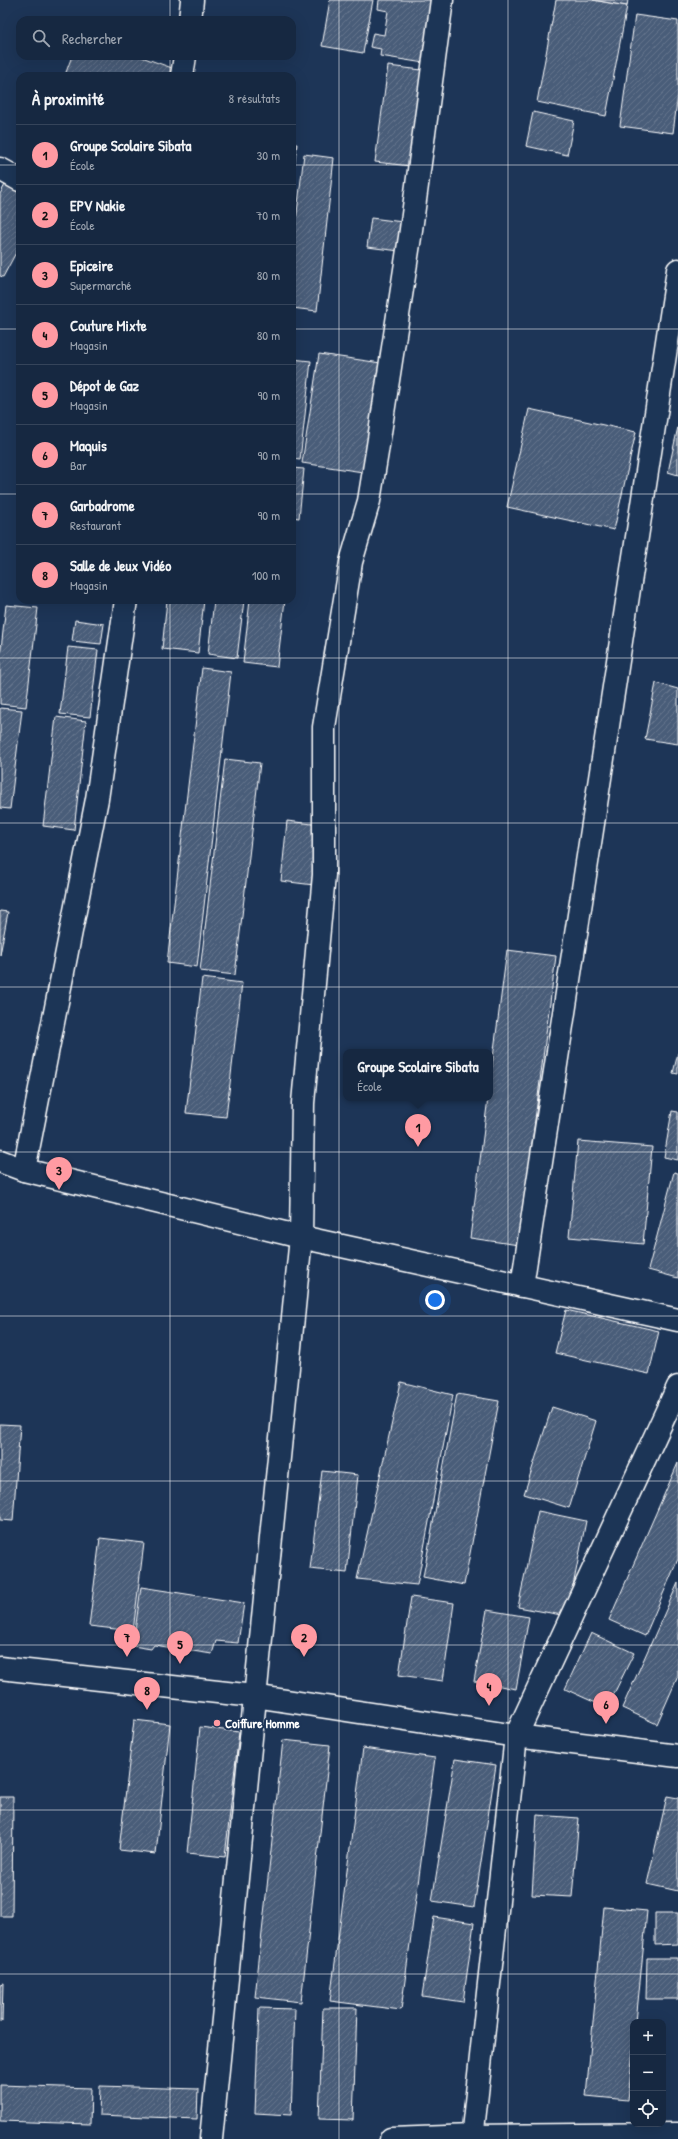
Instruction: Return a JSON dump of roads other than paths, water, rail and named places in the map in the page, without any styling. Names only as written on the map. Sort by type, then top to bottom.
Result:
[{"type":"street","points":[[190,16],[192,0]]},
{"type":"street","points":[[211,2139],[301,1237],[303,1104],[324,876],[324,726],[351,562],[370,501],[378,452],[410,237],[442,0]]},
{"type":"street","points":[[183,72],[184,60]]},
{"type":"street","points":[[0,170],[16,178]]},
{"type":"street","points":[[522,1286],[673,330],[678,270]]},
{"type":"street","points":[[24,1170],[97,799],[125,604]]},
{"type":"street","points":[[0,1161],[24,1170],[301,1237],[678,1320]]},
{"type":"street","points":[[472,2138],[516,1736],[678,1387]]},
{"type":"street","points":[[0,1668],[254,1696],[516,1736],[676,1751]]},
{"type":"street","points":[[391,2139],[678,2134]]},
{"type":"place","name":"Groupe Scolaire Sibata","points":[[418,1147]]},
{"type":"place","name":"Epiceire","points":[[59,1190]]},
{"type":"place","name":"Garbadrome","points":[[127,1657]]},
{"type":"place","name":"EPV Nakie","points":[[304,1657]]},
{"type":"place","name":"Dépot de Gaz","points":[[180,1664]]},
{"type":"place","name":"Couture Mixte","points":[[489,1706]]},
{"type":"place","name":"Salle de Jeux Vidéo","points":[[147,1710]]},
{"type":"place","name":"Coiffure Homme","points":[[217,1723]]},
{"type":"place","name":"Maquis","points":[[606,1724]]}]
